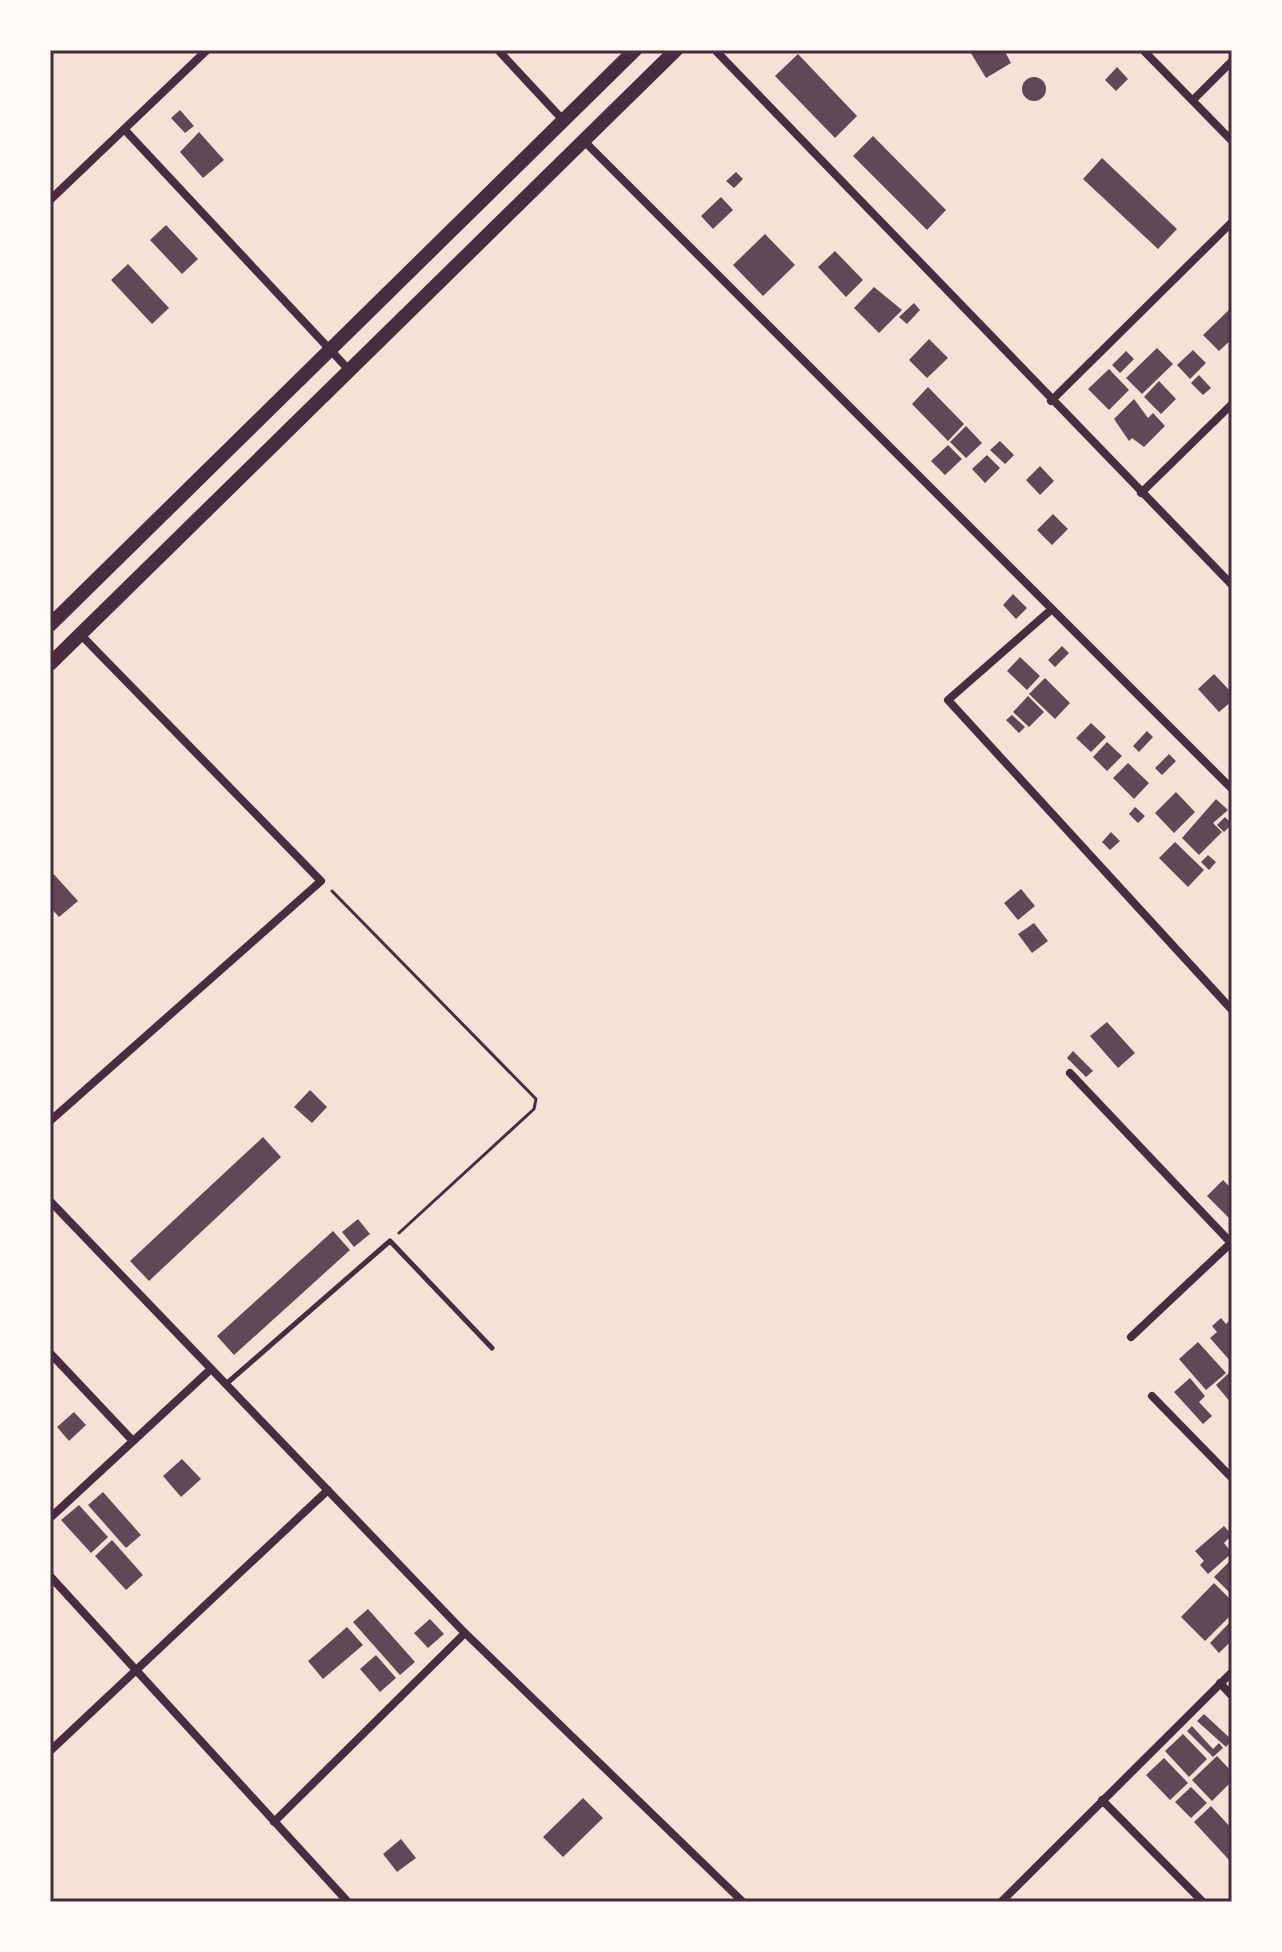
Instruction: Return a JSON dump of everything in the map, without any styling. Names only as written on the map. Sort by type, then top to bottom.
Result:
[{"type":"main road","points":[[50,625],[635,50]]},
{"type":"main road","points":[[50,664],[676,50]]},
{"type":"main road","points":[[498,183],[519,202]]},
{"type":"street","points":[[50,200],[207,50]]},
{"type":"street","points":[[498,50],[563,120]]},
{"type":"street","points":[[715,50],[1232,585]]},
{"type":"street","points":[[1143,50],[1232,141]]},
{"type":"street","points":[[1193,100],[1232,61]]},
{"type":"street","points":[[124,129],[349,370]]},
{"type":"street","points":[[583,139],[1232,789]]},
{"type":"street","points":[[1051,401],[1232,222]]},
{"type":"street","points":[[1141,493],[1232,404]]},
{"type":"street","points":[[1052,609],[948,700],[1232,1010]]},
{"type":"street","points":[[50,1121],[321,881],[81,635]]},
{"type":"street","points":[[1070,1073],[1232,1243],[1131,1337]]},
{"type":"street","points":[[50,1201],[465,1633],[743,1902]]},
{"type":"street","points":[[50,1353],[133,1441]]},
{"type":"street","points":[[50,1518],[211,1369]]},
{"type":"street","points":[[1152,1396],[1232,1478]]},
{"type":"street","points":[[50,1751],[328,1490]]},
{"type":"street","points":[[50,1576],[348,1902]]},
{"type":"street","points":[[274,1822],[465,1633]]},
{"type":"street","points":[[1001,1902],[1232,1672]]},
{"type":"street","points":[[1220,1683],[1232,1696]]},
{"type":"street","points":[[1102,1800],[1203,1902]]},
{"type":"lane","points":[[226,1384],[390,1241],[492,1348]]},
{"type":"path","points":[[321,881],[536,1099],[534,1109],[390,1241]]},
{"type":"building","points":[[969,50],[1004,50],[1011,63],[986,78]]},
{"type":"building","points":[[798,54],[857,116],[835,138],[775,76]]},
{"type":"building","points":[[1117,67],[1128,79],[1116,91],[1105,80]]},
{"type":"building","points":[[1034,77],[1043,80],[1046,89],[1043,98],[1034,101],[1025,98],[1022,89],[1025,80]]},
{"type":"building","points":[[180,110],[194,126],[185,133],[171,118]]},
{"type":"building","points":[[199,132],[224,160],[203,178],[180,152]]},
{"type":"building","points":[[873,136],[946,210],[927,230],[853,156]]},
{"type":"building","points":[[1102,158],[1177,229],[1158,249],[1083,179]]},
{"type":"building","points":[[736,172],[743,179],[734,188],[726,181]]},
{"type":"building","points":[[721,197],[733,210],[713,229],[701,216]]},
{"type":"building","points":[[166,225],[198,259],[182,274],[150,240]]},
{"type":"building","points":[[765,234],[795,265],[763,296],[733,265]]},
{"type":"building","points":[[835,251],[863,280],[846,297],[818,267]]},
{"type":"building","points":[[128,264],[169,308],[152,324],[111,280]]},
{"type":"building","points":[[874,287],[902,310],[879,333],[854,308]]},
{"type":"building","points":[[914,303],[920,310],[907,324],[899,317]]},
{"type":"building","points":[[1232,307],[1232,339],[1219,351],[1203,335]]},
{"type":"building","points":[[929,339],[948,358],[927,378],[909,360]]},
{"type":"building","points":[[1157,348],[1173,364],[1142,394],[1126,378]]},
{"type":"building","points":[[1193,350],[1206,363],[1190,379],[1177,365]]},
{"type":"building","points":[[1126,351],[1134,359],[1120,373],[1112,365]]},
{"type":"building","points":[[1109,369],[1129,390],[1109,410],[1088,389]]},
{"type":"building","points":[[1199,375],[1211,388],[1203,395],[1191,383]]},
{"type":"building","points":[[1159,381],[1176,399],[1161,414],[1144,397]]},
{"type":"building","points":[[928,387],[964,424],[948,441],[912,404]]},
{"type":"building","points":[[1134,399],[1148,418],[1153,413],[1165,426],[1144,447],[1132,438],[1129,441],[1114,419]]},
{"type":"building","points":[[966,426],[982,443],[966,458],[950,442]]},
{"type":"building","points":[[1000,441],[1014,455],[1005,464],[990,450]]},
{"type":"building","points":[[948,445],[962,459],[945,475],[931,461]]},
{"type":"building","points":[[987,455],[1000,468],[985,483],[972,469]]},
{"type":"building","points":[[1040,466],[1054,481],[1040,495],[1026,480]]},
{"type":"building","points":[[1053,514],[1068,529],[1052,545],[1037,530]]},
{"type":"building","points":[[1013,594],[1027,608],[1016,619],[1003,605]]},
{"type":"building","points":[[1062,646],[1069,653],[1055,667],[1048,660]]},
{"type":"building","points":[[1020,657],[1040,676],[1027,690],[1007,671]]},
{"type":"building","points":[[1214,674],[1232,693],[1232,701],[1219,712],[1198,689]]},
{"type":"building","points":[[1045,678],[1070,703],[1055,719],[1029,694]]},
{"type":"building","points":[[1028,696],[1044,712],[1029,727],[1013,712]]},
{"type":"building","points":[[1012,715],[1025,727],[1019,733],[1006,720]]},
{"type":"building","points":[[1091,723],[1106,737],[1091,752],[1076,738]]},
{"type":"building","points":[[1147,731],[1153,737],[1139,752],[1133,746]]},
{"type":"building","points":[[1107,742],[1122,756],[1107,771],[1093,757]]},
{"type":"building","points":[[1169,754],[1176,761],[1162,775],[1155,768]]},
{"type":"building","points":[[1128,763],[1149,783],[1134,799],[1113,778]]},
{"type":"building","points":[[1176,792],[1195,812],[1174,833],[1155,813]]},
{"type":"building","points":[[1216,799],[1228,810],[1213,823],[1222,832],[1199,855],[1182,838]]},
{"type":"building","points":[[1135,807],[1145,816],[1138,823],[1129,814]]},
{"type":"building","points":[[1225,817],[1232,824],[1224,832],[1217,825]]},
{"type":"building","points":[[1111,832],[1120,841],[1110,850],[1102,842]]},
{"type":"building","points":[[1175,842],[1204,870],[1188,887],[1159,858]]},
{"type":"building","points":[[1208,855],[1216,862],[1209,870],[1201,862]]},
{"type":"building","points":[[50,870],[78,901],[59,917],[50,907]]},
{"type":"building","points":[[1021,889],[1035,906],[1018,920],[1004,903]]},
{"type":"building","points":[[1034,923],[1048,941],[1032,953],[1018,934]]},
{"type":"building","points":[[1107,1022],[1135,1053],[1118,1068],[1090,1036]]},
{"type":"building","points":[[1073,1051],[1093,1071],[1086,1077],[1067,1058]]},
{"type":"building","points":[[310,1090],[327,1107],[312,1123],[294,1107]]},
{"type":"building","points":[[263,1137],[281,1157],[149,1281],[130,1261]]},
{"type":"building","points":[[1223,1180],[1232,1189],[1230,1219],[1207,1196]]},
{"type":"building","points":[[358,1219],[370,1234],[354,1247],[342,1232]]},
{"type":"building","points":[[333,1231],[350,1250],[234,1355],[217,1336]]},
{"type":"building","points":[[1221,1318],[1226,1324],[1232,1318],[1232,1363],[1210,1338],[1217,1332],[1212,1326]]},
{"type":"building","points":[[1198,1342],[1226,1373],[1206,1390],[1179,1359]]},
{"type":"building","points":[[1232,1370],[1232,1404],[1216,1385]]},
{"type":"building","points":[[1190,1378],[1205,1396],[1199,1402],[1212,1416],[1203,1424],[1174,1392]]},
{"type":"building","points":[[74,1412],[86,1425],[69,1441],[57,1427]]},
{"type":"building","points":[[182,1459],[201,1479],[181,1497],[163,1476]]},
{"type":"building","points":[[103,1492],[141,1535],[126,1548],[88,1505]]},
{"type":"building","points":[[79,1505],[108,1537],[91,1553],[61,1520]]},
{"type":"building","points":[[1224,1526],[1232,1535],[1224,1543],[1232,1553],[1208,1574],[1200,1565],[1204,1561],[1195,1551]]},
{"type":"building","points":[[112,1540],[143,1575],[126,1590],[95,1556]]},
{"type":"building","points":[[1232,1559],[1232,1595],[1214,1577]]},
{"type":"building","points":[[1214,1583],[1232,1601],[1232,1614],[1205,1641],[1181,1617]]},
{"type":"building","points":[[368,1609],[415,1662],[400,1675],[353,1622]]},
{"type":"building","points":[[430,1619],[444,1634],[428,1648],[414,1633]]},
{"type":"building","points":[[1232,1620],[1232,1640],[1219,1653],[1210,1643]]},
{"type":"building","points":[[347,1627],[363,1645],[323,1679],[308,1661]]},
{"type":"building","points":[[376,1655],[396,1678],[380,1692],[360,1669]]},
{"type":"building","points":[[1204,1714],[1232,1740],[1226,1747],[1197,1721]]},
{"type":"building","points":[[1192,1726],[1213,1749],[1219,1743],[1223,1748],[1213,1757],[1187,1731]]},
{"type":"building","points":[[1183,1734],[1207,1759],[1189,1777],[1165,1751]]},
{"type":"building","points":[[1217,1756],[1232,1772],[1232,1781],[1212,1801],[1192,1780]]},
{"type":"building","points":[[1164,1758],[1188,1783],[1170,1800],[1146,1775]]},
{"type":"building","points":[[1191,1787],[1207,1803],[1191,1818],[1175,1802]]},
{"type":"building","points":[[583,1798],[603,1818],[563,1857],[543,1837]]},
{"type":"building","points":[[1211,1806],[1232,1829],[1230,1861],[1194,1822]]},
{"type":"building","points":[[401,1839],[416,1858],[397,1872],[383,1854]]}]
